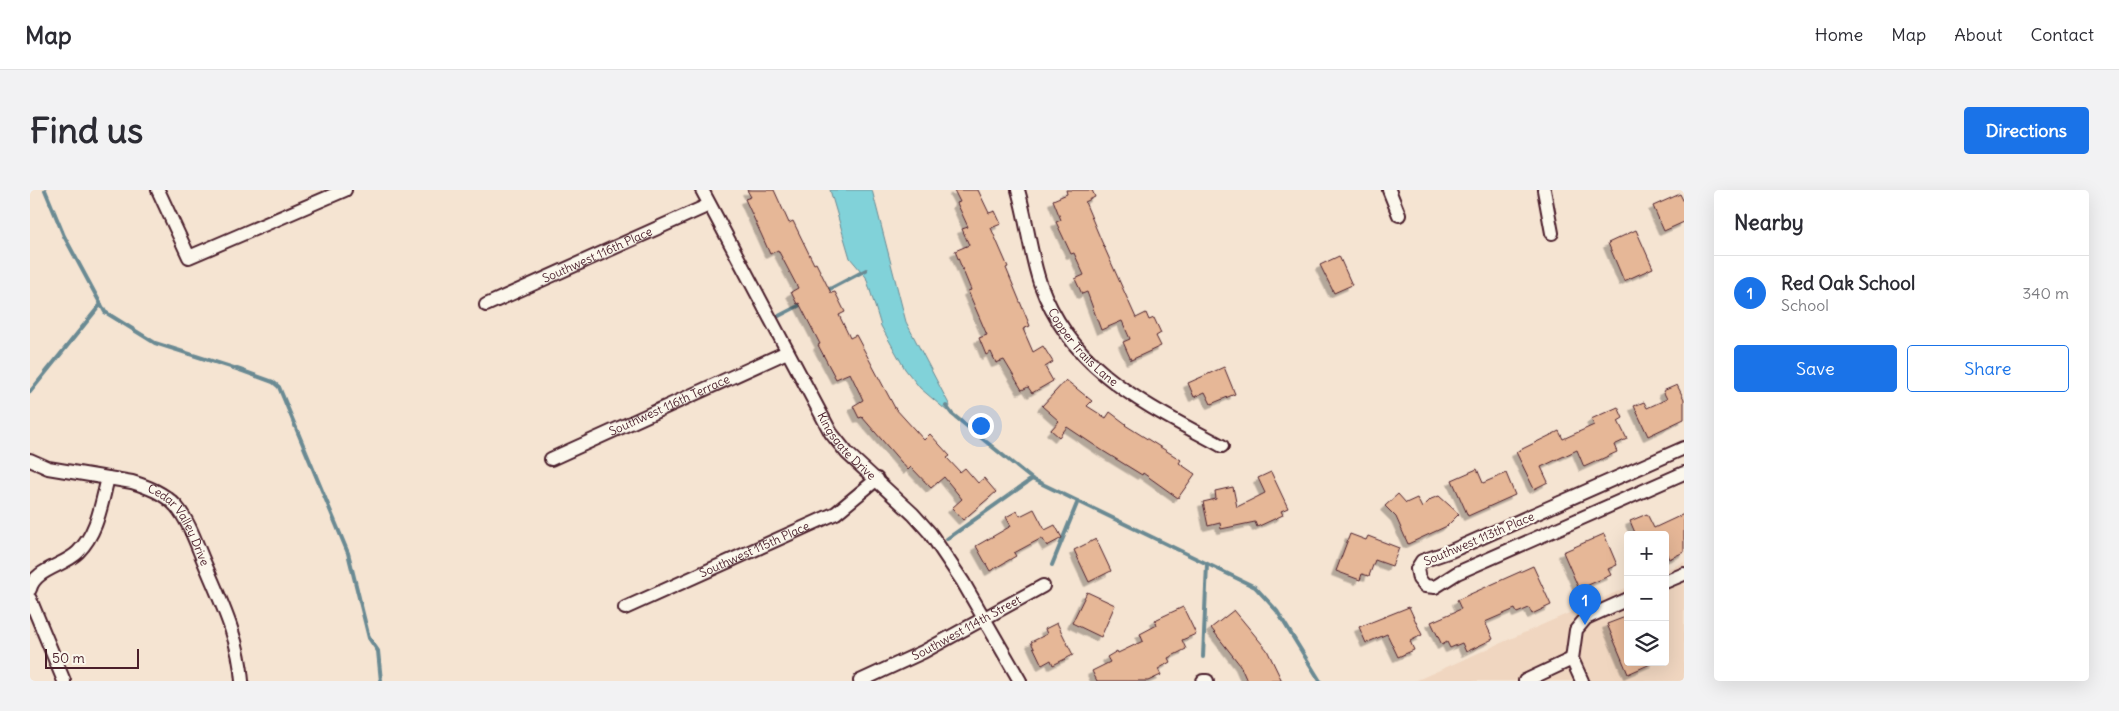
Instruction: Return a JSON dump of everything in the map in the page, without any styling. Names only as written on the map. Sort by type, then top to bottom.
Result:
[{"type":"street","points":[[158,190],[189,257],[345,190]]},
{"type":"street","name":"Kingsgate Drive","points":[[702,190],[831,433],[847,452],[877,479],[930,533],[963,582],[1020,681]]},
{"type":"street","name":"Copper Trails Lane","points":[[1018,190],[1040,283],[1049,304],[1079,351],[1115,384],[1140,401],[1222,446]]},
{"type":"street","points":[[1389,190],[1399,215]]},
{"type":"street","points":[[1544,190],[1552,233]]},
{"type":"street","name":"Southwest 116th Place","points":[[486,305],[709,205]]},
{"type":"street","name":"Southwest 116th Terrace","points":[[551,459],[787,352]]},
{"type":"street","name":"Southwest 113th Place","points":[[1684,448],[1450,552],[1422,561],[1417,569],[1419,579],[1425,586],[1435,587],[1456,573],[1684,473]]},
{"type":"street","name":"Cedar Valley Drive","points":[[30,460],[48,468],[132,482],[157,492],[177,507],[184,518],[232,630],[238,652],[242,681]]},
{"type":"street","points":[[30,589],[35,578],[78,552],[93,533],[108,478]]},
{"type":"street","name":"Southwest 115th Place","points":[[625,608],[831,516],[846,507],[877,479]]},
{"type":"street","points":[[30,569],[46,572]]},
{"type":"street","points":[[1669,580],[1684,574]]},
{"type":"street","name":"Southwest 114th Street","points":[[860,681],[923,652],[1043,586]]},
{"type":"street","points":[[1582,681],[1572,659],[1576,630],[1586,618],[1624,601]]},
{"type":"street","points":[[31,604],[64,681]]},
{"type":"street","points":[[1525,681],[1551,676],[1572,659]]},
{"type":"shaded area","points":[[1684,562],[1684,681],[1415,681],[1624,589],[1624,666],[1669,666],[1669,568]]},
{"type":"water","points":[[830,190],[872,190],[906,322],[950,406],[947,411],[920,388],[905,369],[881,326],[866,277],[850,258]]},
{"type":"building","points":[[747,190],[774,190],[789,223],[793,221],[831,293],[835,292],[845,312],[839,315],[850,338],[856,335],[895,408],[924,440],[930,434],[950,456],[947,458],[960,472],[965,468],[978,483],[984,478],[996,492],[963,520],[952,508],[962,499],[944,477],[931,488],[911,467],[908,470],[862,417],[859,418],[853,406],[863,400],[850,373],[836,379],[799,303],[797,304],[791,292],[798,288],[778,250],[770,254],[745,199],[751,197]]},
{"type":"building","points":[[954,190],[978,190],[989,213],[995,211],[1001,224],[991,228],[1030,326],[1023,329],[1033,352],[1043,346],[1053,362],[1045,367],[1053,381],[1032,393],[1028,387],[1022,390],[1004,360],[996,363],[991,352],[986,355],[979,338],[987,335],[968,291],[971,290],[955,251],[969,245],[962,229],[968,227],[957,203],[960,202]]},
{"type":"building","points":[[1066,190],[1092,190],[1095,197],[1085,202],[1101,240],[1136,318],[1146,313],[1149,320],[1154,318],[1161,333],[1156,336],[1161,346],[1131,360],[1123,342],[1130,339],[1122,321],[1101,330],[1087,292],[1082,294],[1075,279],[1084,275],[1074,253],[1071,254],[1056,222],[1061,220],[1053,200],[1067,194]]},
{"type":"building","points":[[1680,194],[1684,202],[1684,222],[1664,231],[1653,206]]},
{"type":"building","points":[[1636,230],[1653,268],[1624,281],[1608,243]]},
{"type":"building","points":[[1339,256],[1352,285],[1334,293],[1320,265]]},
{"type":"building","points":[[1224,367],[1235,394],[1211,404],[1205,392],[1194,397],[1188,383]]},
{"type":"building","points":[[1066,380],[1092,401],[1087,406],[1106,418],[1110,412],[1125,425],[1181,460],[1179,463],[1195,474],[1178,498],[1143,473],[1142,475],[1067,427],[1059,437],[1051,430],[1059,421],[1042,406]]},
{"type":"building","points":[[1677,385],[1684,399],[1684,419],[1648,436],[1634,406],[1644,402],[1647,408],[1667,399],[1663,391]]},
{"type":"building","points":[[1618,407],[1623,418],[1618,421],[1627,439],[1614,445],[1617,452],[1584,467],[1577,450],[1541,467],[1548,482],[1534,489],[1516,452],[1559,431],[1563,439],[1594,425],[1591,419]]},
{"type":"building","points":[[1477,469],[1483,483],[1506,473],[1515,495],[1468,516],[1452,480]]},
{"type":"building","points":[[1271,472],[1288,508],[1281,511],[1283,515],[1257,527],[1255,522],[1221,529],[1220,523],[1208,526],[1203,502],[1216,499],[1215,491],[1233,487],[1237,507],[1265,493],[1258,478]]},
{"type":"building","points":[[1398,494],[1406,503],[1417,498],[1422,508],[1431,499],[1439,496],[1459,514],[1447,526],[1408,544],[1396,517],[1385,506]]},
{"type":"building","points":[[1034,509],[1045,530],[1055,525],[1062,538],[1047,546],[1042,538],[1014,553],[1016,556],[990,571],[976,546],[1011,526],[1006,517],[1017,511],[1020,516]]},
{"type":"building","points":[[1647,514],[1654,528],[1684,514],[1684,552],[1669,559],[1669,531],[1634,531],[1630,521]]},
{"type":"building","points":[[1350,534],[1366,540],[1368,536],[1399,548],[1392,566],[1375,560],[1369,576],[1362,574],[1360,580],[1336,571]]},
{"type":"building","points":[[1604,534],[1617,565],[1608,569],[1611,575],[1579,589],[1563,552]]},
{"type":"building","points":[[1096,539],[1111,571],[1089,582],[1074,550]]},
{"type":"building","points":[[1533,566],[1551,605],[1532,614],[1529,608],[1517,613],[1515,609],[1485,622],[1493,639],[1466,652],[1462,643],[1450,648],[1447,642],[1442,645],[1431,622],[1461,609],[1457,600]]},
{"type":"building","points":[[1087,592],[1115,605],[1101,637],[1072,623]]},
{"type":"building","points":[[1183,607],[1196,634],[1182,640],[1186,649],[1168,658],[1170,662],[1158,669],[1161,675],[1148,681],[1097,681],[1092,671],[1110,662],[1107,657],[1143,641],[1140,634],[1157,625],[1155,620]]},
{"type":"building","points":[[1409,607],[1422,635],[1410,641],[1414,650],[1398,657],[1387,634],[1366,643],[1359,627]]},
{"type":"building","points":[[1234,610],[1267,650],[1282,681],[1247,681],[1240,665],[1211,628]]},
{"type":"building","points":[[1624,618],[1624,664],[1607,624]]},
{"type":"building","points":[[1057,623],[1073,655],[1053,665],[1051,660],[1042,665],[1031,642],[1047,634],[1045,629]]},
{"type":"building","points":[[1625,666],[1646,666],[1628,674]]},
{"type":"waterway","points":[[45,190],[64,236],[105,312],[155,343],[240,370],[273,382],[279,387],[348,553],[369,638],[378,651],[381,681]]},
{"type":"waterway","points":[[826,291],[866,270]]},
{"type":"waterway","points":[[773,319],[804,303]]},
{"type":"waterway","points":[[30,392],[101,304]]},
{"type":"waterway","points":[[946,406],[952,414],[1032,479],[1255,587],[1277,611],[1320,681]]},
{"type":"waterway","points":[[947,539],[1032,479]]},
{"type":"waterway","points":[[1052,565],[1078,501]]},
{"type":"waterway","points":[[1203,657],[1207,564]]},
{"type":"place","name":"Red Oak School","points":[[1585,625]]}]
